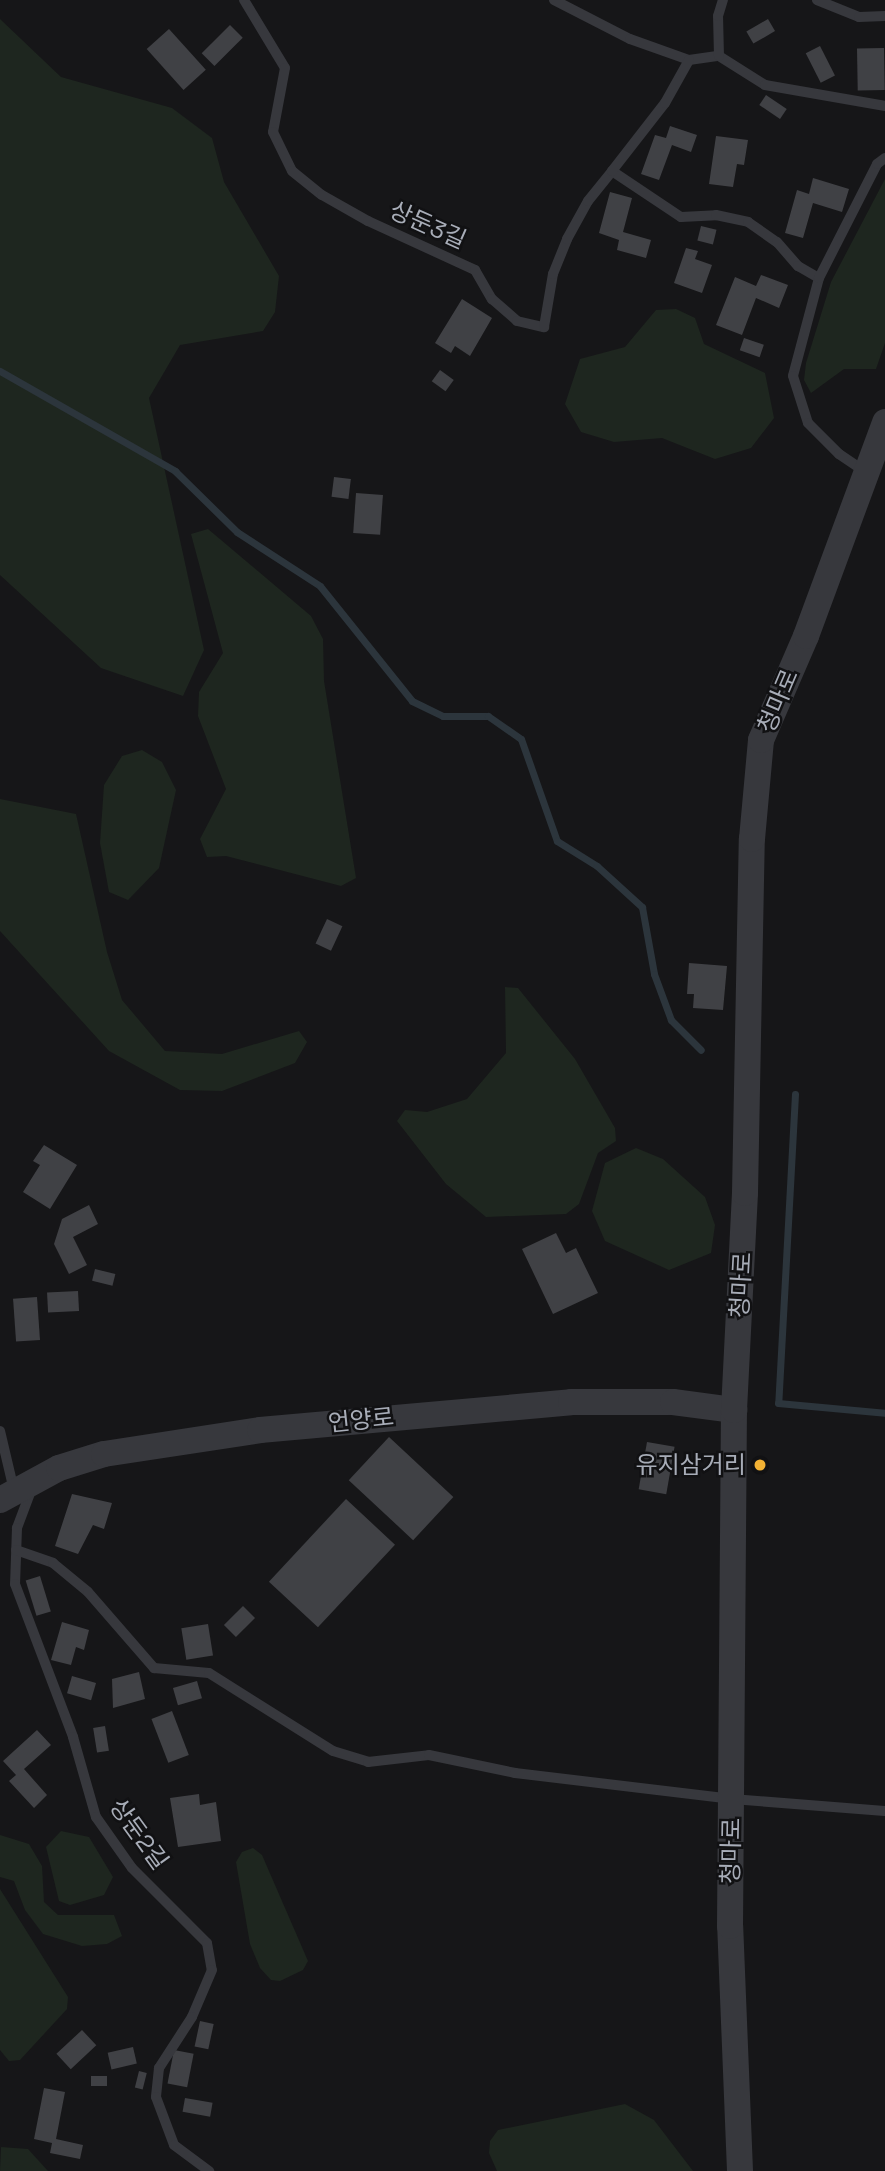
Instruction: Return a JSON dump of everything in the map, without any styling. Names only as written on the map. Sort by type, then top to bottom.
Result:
[{"type":"street","name":"청마로","points":[[740,2171],[730,1926],[734,1410],[745,1193],[752,839],[761,740],[806,636],[885,422]]},
{"type":"street","name":"언양로","points":[[16,1490],[93,1457],[149,1444],[426,1413],[571,1402],[673,1402],[734,1410]]},
{"type":"lane","name":"상둔3길","points":[[244,0],[285,68],[273,132],[292,171],[322,195],[368,221],[475,270],[492,299],[517,321],[544,327],[553,274],[567,239],[588,201],[612,172]]},
{"type":"lane","points":[[554,0],[630,39],[689,60],[719,56],[765,85],[885,106]]},
{"type":"lane","points":[[719,56],[718,16],[723,0]]},
{"type":"lane","points":[[817,0],[859,17],[885,16]]},
{"type":"lane","points":[[689,60],[666,103],[612,172],[681,217],[716,215],[748,222],[777,242],[798,266],[819,278]]},
{"type":"lane","points":[[867,473],[839,454],[808,423],[793,376],[819,278],[877,164],[885,158]]},
{"type":"lane","points":[[0,1431],[16,1490]]},
{"type":"lane","name":"상둔2길","points":[[16,1490],[15,1584],[73,1737],[96,1816],[132,1868],[207,1943],[212,1970],[192,2017],[159,2068],[156,2097],[174,2145],[193,2167],[209,2171]]},
{"type":"lane","points":[[16,1550],[53,1563],[88,1592],[154,1668],[209,1673],[333,1751],[368,1762],[429,1755],[515,1773],[732,1799],[885,1811]]},
{"type":"shaded area","points":[[0,19],[61,77],[172,108],[212,138],[224,182],[279,276],[275,312],[263,331],[180,345],[149,398],[204,650],[183,696],[101,668],[0,575]]},
{"type":"shaded area","points":[[885,179],[885,343],[876,369],[844,369],[811,393],[804,380],[806,363],[831,282]]},
{"type":"shaded area","points":[[676,309],[695,318],[704,344],[765,373],[774,418],[751,448],[715,459],[662,438],[614,442],[581,432],[565,404],[580,359],[625,347],[656,310]]},
{"type":"shaded area","points":[[208,529],[311,616],[323,639],[324,681],[356,878],[341,886],[226,856],[207,857],[200,839],[226,789],[198,716],[199,692],[223,653],[191,534]]},
{"type":"shaded area","points":[[142,750],[162,762],[176,790],[159,868],[128,900],[109,892],[100,843],[104,785],[122,756]]},
{"type":"shaded area","points":[[0,799],[76,814],[107,952],[122,1000],[165,1051],[222,1054],[299,1031],[307,1042],[295,1063],[222,1091],[180,1090],[109,1051],[0,931]]},
{"type":"shaded area","points":[[505,987],[518,988],[575,1059],[615,1128],[616,1141],[598,1153],[579,1204],[566,1214],[486,1217],[446,1184],[397,1121],[405,1110],[427,1112],[467,1099],[506,1053]]},
{"type":"shaded area","points":[[636,1148],[663,1159],[705,1197],[715,1225],[711,1253],[669,1270],[605,1241],[592,1211],[605,1163]]},
{"type":"shaded area","points":[[61,1831],[89,1837],[113,1877],[104,1895],[70,1905],[59,1901],[46,1847]]},
{"type":"shaded area","points":[[0,1835],[29,1844],[42,1866],[44,1902],[58,1915],[114,1915],[122,1936],[107,1944],[82,1946],[43,1934],[25,1910],[14,1881],[0,1877]]},
{"type":"shaded area","points":[[253,1848],[262,1855],[308,1961],[303,1970],[280,1981],[271,1980],[260,1968],[250,1944],[236,1862],[242,1852]]},
{"type":"shaded area","points":[[0,1889],[68,1997],[67,2009],[20,2060],[9,2061],[0,2050]]},
{"type":"shaded area","points":[[625,2104],[654,2120],[693,2171],[497,2171],[489,2153],[490,2141],[498,2130]]},
{"type":"shaded area","points":[[1,2147],[28,2149],[48,2171],[0,2171]]},
{"type":"building","points":[[768,19],[775,31],[753,44],[746,32]]},
{"type":"building","points":[[230,25],[243,38],[214,66],[202,53]]},
{"type":"building","points":[[169,29],[206,70],[184,90],[147,49]]},
{"type":"building","points":[[820,46],[835,75],[821,83],[806,53]]},
{"type":"building","points":[[857,48],[884,48],[885,90],[858,90]]},
{"type":"building","points":[[766,95],[787,109],[780,119],[759,105]]},
{"type":"building","points":[[670,126],[697,135],[691,152],[672,145],[659,180],[641,174],[655,135],[666,138]]},
{"type":"building","points":[[716,136],[748,140],[744,165],[737,164],[733,187],[709,184]]},
{"type":"building","points":[[813,178],[849,189],[842,212],[813,203],[803,238],[785,233],[797,190],[809,194]]},
{"type":"building","points":[[610,192],[632,198],[623,232],[651,240],[646,258],[617,250],[619,240],[599,233]]},
{"type":"building","points":[[701,226],[717,230],[713,244],[697,241]]},
{"type":"building","points":[[686,248],[698,251],[695,259],[712,265],[702,293],[674,283]]},
{"type":"building","points":[[761,275],[788,285],[779,308],[756,298],[742,335],[716,325],[735,277],[756,286]]},
{"type":"building","points":[[462,299],[492,318],[470,356],[455,346],[451,353],[435,343]]},
{"type":"building","points":[[744,338],[764,345],[760,357],[740,350]]},
{"type":"building","points":[[440,370],[454,380],[446,391],[432,381]]},
{"type":"building","points":[[334,477],[351,479],[348,499],[332,497]]},
{"type":"building","points":[[356,493],[383,495],[380,535],[353,533]]},
{"type":"building","points":[[327,919],[342,926],[331,951],[316,943]]},
{"type":"building","points":[[689,963],[727,966],[723,1010],[693,1008],[694,994],[687,994]]},
{"type":"building","points":[[44,1145],[77,1165],[50,1209],[23,1192],[40,1165],[33,1161]]},
{"type":"building","points":[[89,1205],[98,1224],[73,1237],[87,1265],[69,1274],[54,1244],[62,1219]]},
{"type":"building","points":[[556,1233],[566,1253],[576,1248],[598,1293],[553,1314],[522,1249]]},
{"type":"building","points":[[95,1269],[115,1274],[112,1286],[92,1281]]},
{"type":"building","points":[[78,1291],[79,1311],[48,1313],[47,1293]]},
{"type":"building","points":[[37,1297],[40,1340],[16,1342],[13,1299]]},
{"type":"building","points":[[389,1437],[453,1497],[413,1540],[349,1480]]},
{"type":"building","points":[[647,1442],[675,1447],[666,1494],[639,1489]]},
{"type":"building","points":[[72,1494],[112,1503],[104,1529],[93,1525],[78,1554],[55,1546]]},
{"type":"building","points":[[346,1499],[395,1545],[318,1627],[269,1582]]},
{"type":"building","points":[[40,1576],[51,1611],[36,1616],[26,1580]]},
{"type":"building","points":[[243,1606],[255,1618],[236,1637],[224,1625]]},
{"type":"building","points":[[62,1622],[89,1630],[84,1650],[76,1647],[71,1665],[51,1660]]},
{"type":"building","points":[[208,1624],[213,1656],[186,1660],[181,1628]]},
{"type":"building","points":[[139,1672],[145,1699],[113,1708],[112,1679]]},
{"type":"building","points":[[72,1676],[96,1683],[91,1700],[67,1693]]},
{"type":"building","points":[[197,1681],[202,1698],[178,1705],[173,1688]]},
{"type":"building","points":[[172,1711],[189,1755],[168,1763],[151,1719]]},
{"type":"building","points":[[105,1726],[109,1751],[97,1753],[93,1728]]},
{"type":"building","points":[[37,1730],[51,1745],[24,1769],[47,1795],[34,1808],[9,1781],[16,1775],[3,1761]]},
{"type":"building","points":[[199,1794],[200,1805],[216,1802],[221,1841],[178,1847],[170,1798]]},
{"type":"building","points":[[200,2021],[214,2024],[208,2049],[195,2046]]},
{"type":"building","points":[[82,2030],[96,2045],[71,2069],[56,2054]]},
{"type":"building","points":[[133,2047],[137,2064],[111,2069],[108,2053]]},
{"type":"building","points":[[174,2050],[194,2054],[187,2087],[168,2083]]},
{"type":"building","points":[[139,2071],[147,2073],[143,2089],[135,2087]]},
{"type":"building","points":[[91,2076],[107,2076],[107,2086],[91,2086]]},
{"type":"building","points":[[44,2088],[65,2092],[56,2139],[83,2145],[80,2159],[50,2153],[52,2143],[34,2139]]},
{"type":"building","points":[[185,2098],[213,2103],[210,2117],[183,2112]]},
{"type":"waterway","points":[[0,371],[175,471],[237,532],[320,586],[412,701],[443,716],[488,716],[521,739],[557,841],[597,866],[642,907],[654,974],[671,1020],[701,1050]]},
{"type":"waterway","points":[[795,1094],[778,1403],[885,1413]]},
{"type":"place","name":"유지삼거리","points":[[760,1465]]}]
